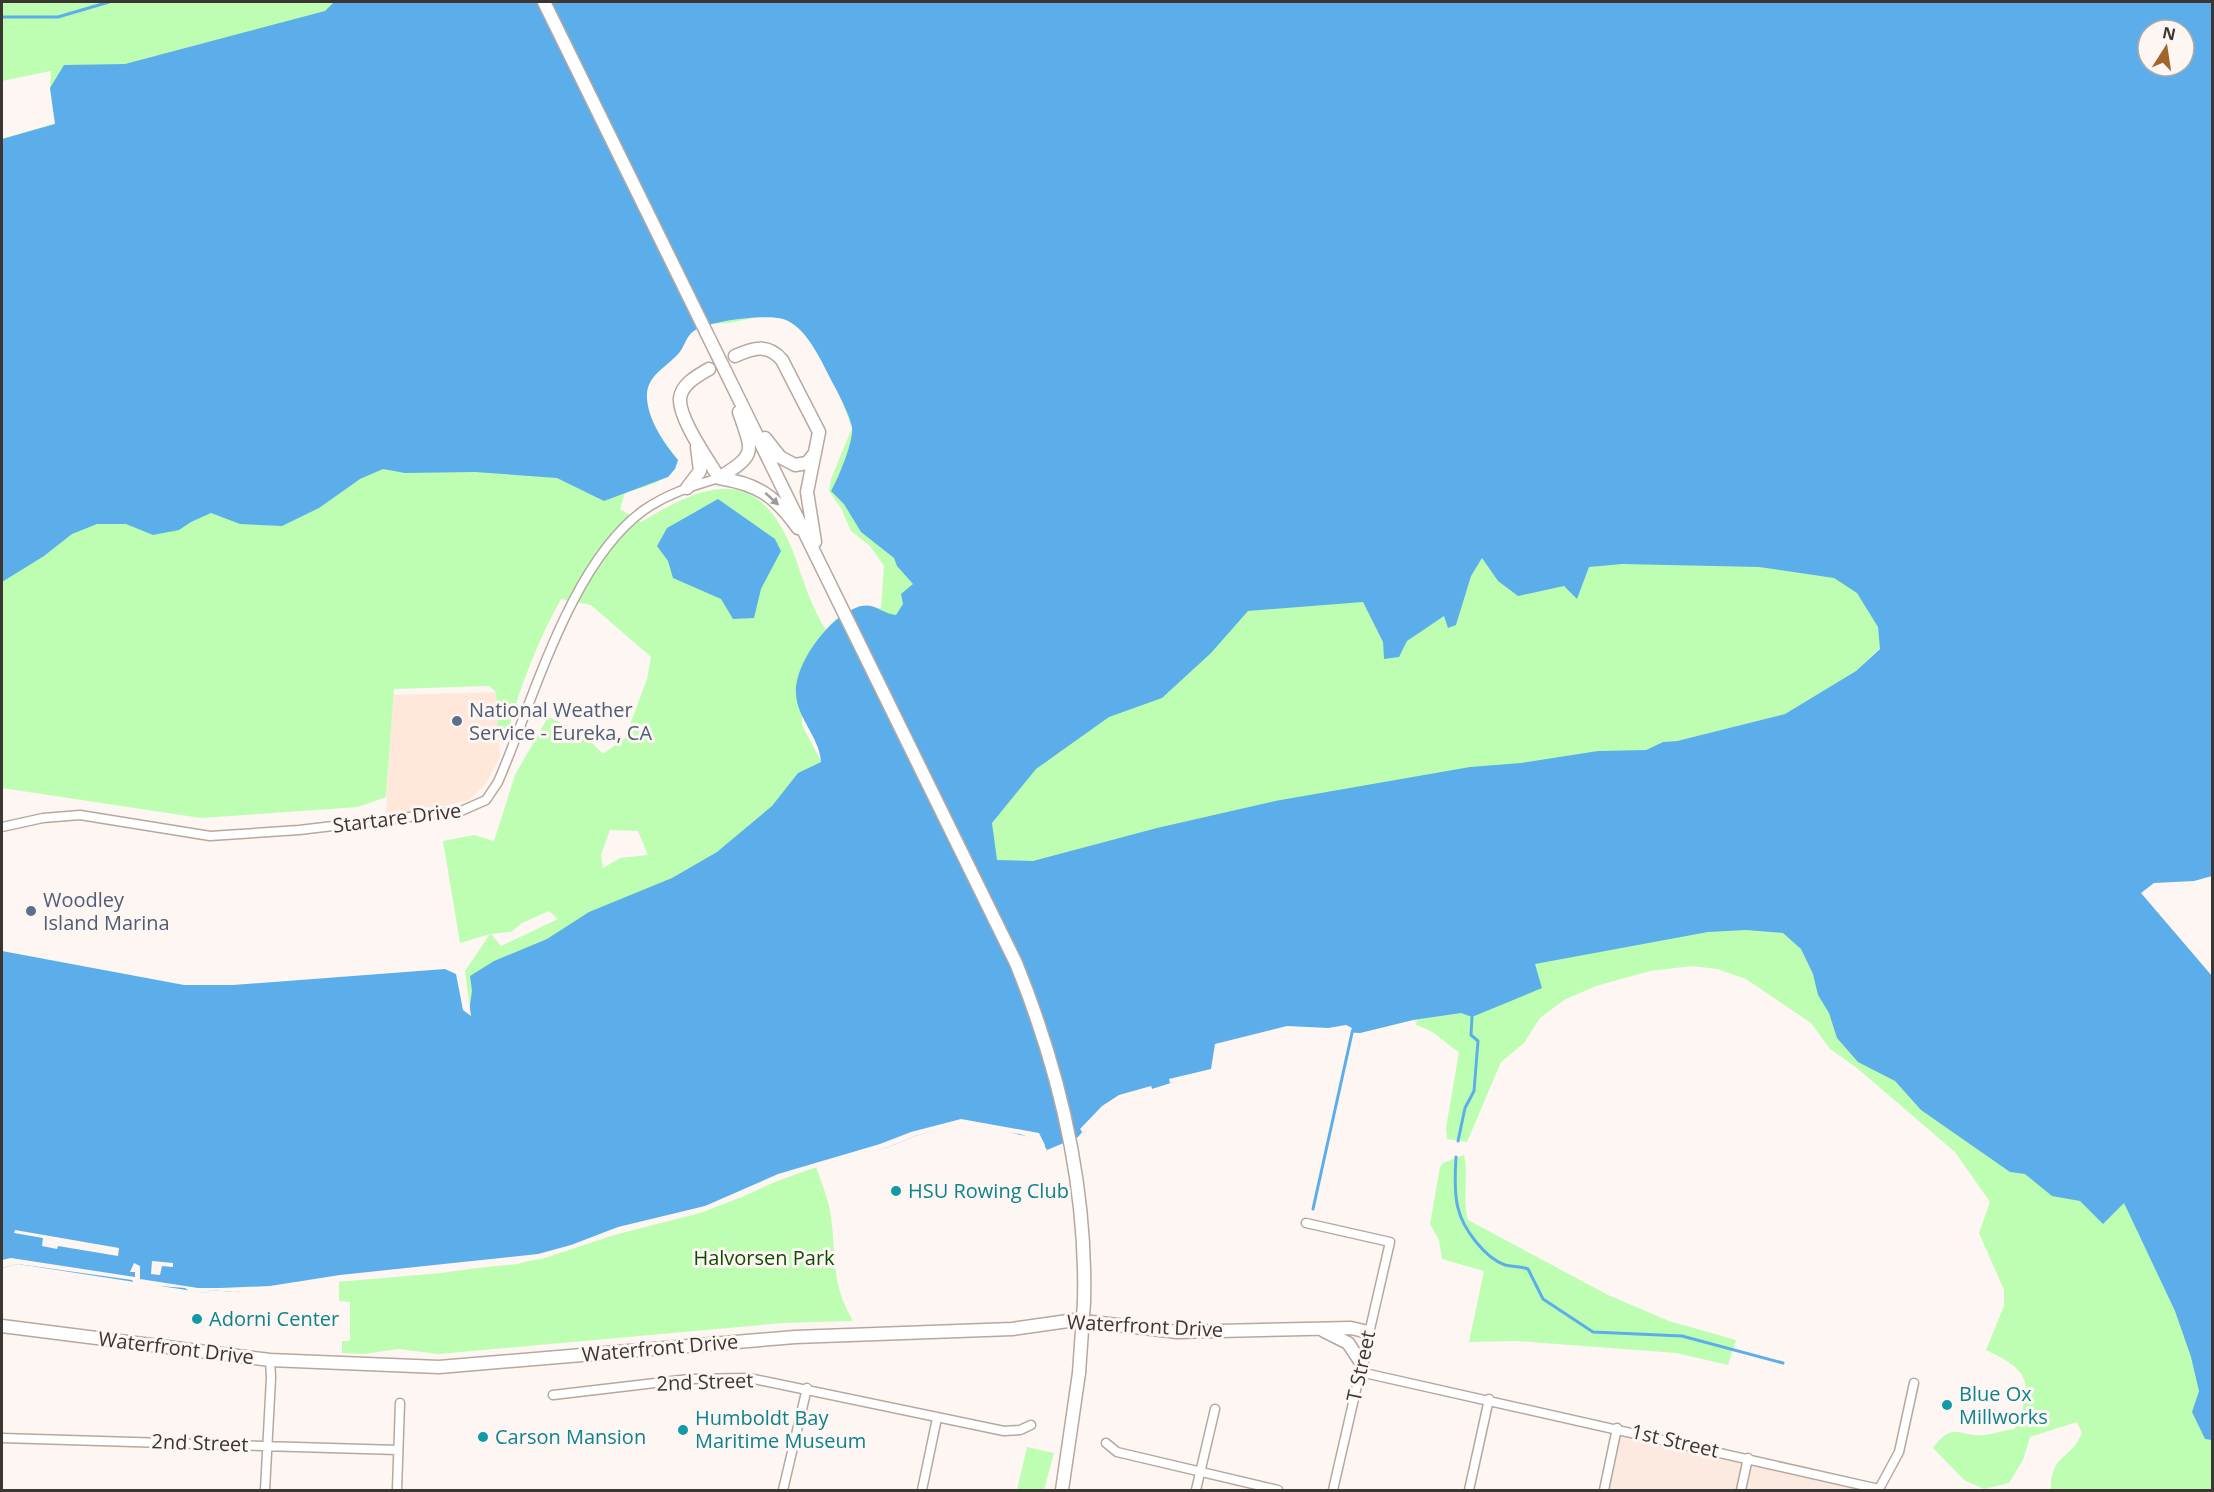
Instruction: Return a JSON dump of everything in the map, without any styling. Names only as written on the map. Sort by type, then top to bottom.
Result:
[{"type":"main road","points":[[544,2],[1016,963],[1049,1053],[1070,1134],[1080,1209],[1085,1292],[1079,1373],[1062,1491]]},
{"type":"main road","points":[[735,356],[756,348],[767,349],[778,356],[817,426],[820,439],[808,483],[807,501],[818,558]]},
{"type":"main road","points":[[709,369],[686,385],[681,397],[681,406],[693,434],[719,478]]},
{"type":"main road","points":[[719,478],[744,463],[748,453],[747,435],[725,370]]},
{"type":"main road","points":[[750,418],[775,452],[789,463],[803,464],[816,452]]},
{"type":"main road","points":[[687,488],[698,476],[701,466],[693,434]]},
{"type":"main road","points":[[719,478],[750,483],[774,500],[818,558]]},
{"type":"main road","name":"Waterfront Drive","points":[[2,1326],[270,1360],[440,1367],[795,1337],[1012,1329],[1075,1320],[1177,1332],[1352,1328],[1368,1332]]},
{"type":"main road","name":"Waterfront Drive","points":[[1320,1329],[1347,1343],[1361,1368]]},
{"type":"main road","points":[[1054,1491],[1069,1435]]},
{"type":"street","name":"Startare Drive","points":[[2,827],[43,818],[89,815],[189,834],[232,835],[440,815],[476,806],[486,800],[498,782],[545,663],[569,611],[601,557],[642,512],[670,494],[719,478]]},
{"type":"street","name":"T Street","points":[[1306,1223],[1390,1242],[1333,1491]]},
{"type":"street","points":[[265,1491],[270,1360]]},
{"type":"street","name":"1st Street","points":[[1361,1368],[1879,1490],[1899,1452],[1914,1383]]},
{"type":"street","name":"2nd Street","points":[[553,1395],[728,1377],[766,1380],[937,1418],[1011,1431],[1031,1425]]},
{"type":"street","points":[[783,1491],[807,1388]]},
{"type":"street","points":[[1469,1491],[1489,1399]]},
{"type":"street","points":[[397,1491],[400,1402]]},
{"type":"street","points":[[1196,1491],[1215,1409]]},
{"type":"street","points":[[922,1491],[937,1418]]},
{"type":"street","points":[[1604,1491],[1617,1428]]},
{"type":"street","name":"2nd Street","points":[[2,1438],[398,1450]]},
{"type":"street","points":[[1106,1443],[1118,1452],[1278,1491]]},
{"type":"street","points":[[1741,1491],[1748,1458]]},
{"type":"shaded area","points":[[496,692],[500,757],[485,785],[469,800],[421,811],[386,813],[393,695]]},
{"type":"shaded area","points":[[1621,1435],[1871,1490],[1608,1490]]},
{"type":"green space","points":[[2,2],[487,2],[75,123],[2,139],[56,123],[50,88],[51,71],[2,81]]},
{"type":"green space","points":[[2212,2],[2212,480],[1880,648],[1856,671],[1785,714],[1677,741],[1663,742],[1646,750],[1006,880],[852,779],[470,1011],[465,971],[490,934],[460,943],[443,841],[474,835],[494,841],[515,775],[548,717],[582,733],[603,754],[625,738],[647,679],[651,657],[591,605],[561,599],[529,668],[506,740],[498,737],[496,692],[489,686],[394,689],[386,797],[358,807],[201,818],[2,788],[2,486],[176,396]],"holes":[[[771,317],[788,321],[798,328],[818,353],[842,401],[852,428],[831,479],[829,491],[841,508],[851,531],[870,546],[884,566],[881,608],[850,611],[838,618],[826,630],[780,525],[765,506],[748,494],[730,489],[711,490],[689,497],[641,522],[620,509],[625,493],[663,478],[670,473],[678,460],[659,433],[649,411],[647,390],[654,376],[678,354],[688,336],[698,327]],[[802,714],[821,748],[821,761],[802,725]],[[610,830],[638,831],[648,855],[620,858],[603,868],[601,855]],[[549,911],[558,919],[501,946],[491,934],[511,932],[522,923]]]},
{"type":"green space","points":[[1943,862],[1990,865],[2006,880],[2018,877],[2022,887],[2034,902],[2068,934],[2122,1023],[2178,1174],[2191,1231],[2212,1350],[2212,1490],[2051,1490],[2057,1463],[2077,1442],[2082,1433],[2077,1422],[2030,1437],[2023,1460],[2009,1483],[1984,1489],[1964,1480],[1933,1448],[1940,1439],[1952,1432],[1985,1435],[2014,1429],[2019,1420],[2026,1392],[2025,1383],[2017,1369],[1986,1350],[2004,1306],[2004,1290],[1979,1233],[1990,1202],[1955,1152],[1857,1068],[1830,1049],[1811,1023],[1746,979],[1717,969],[1692,966],[1650,971],[1596,986],[1564,1000],[1540,1018],[1524,1043],[1501,1062],[1467,1142],[1447,1139],[1446,1128],[1459,1052],[1434,1033],[1416,1025],[1417,1019],[1360,1033],[1350,1033],[1352,1028],[1346,1025],[1328,1028],[1287,1026],[1216,1044],[1211,1069],[1169,1079],[1170,1083],[1152,1089],[1151,1087],[1119,1096],[1102,1106],[1070,1134],[1060,1094],[1228,1032],[1424,995],[1527,964],[1534,955],[1772,886],[1835,882],[1858,869]]},
{"type":"green space","points":[[1464,1155],[1468,1220],[1608,1295],[1669,1321],[1736,1340],[1728,1365],[1676,1353],[1517,1341],[1469,1342],[1484,1271],[1442,1259],[1439,1240],[1430,1224],[1440,1167],[1443,1163]]},
{"type":"green space","name":"Halvorsen Park","points":[[816,1167],[830,1211],[838,1282],[853,1321],[782,1323],[439,1354],[398,1349],[364,1354],[342,1353],[342,1341],[350,1341],[350,1302],[339,1301],[339,1280],[518,1264],[699,1210]]},
{"type":"green space","points":[[1027,1447],[1054,1453],[1044,1490],[1017,1490]]},
{"type":"water","points":[[334,2],[2212,2],[2212,876],[2194,881],[2154,883],[2141,893],[2212,976],[2212,1440],[2205,1439],[2192,1412],[2199,1391],[2191,1357],[2175,1311],[2124,1203],[2103,1224],[2080,1201],[2052,1196],[2025,1174],[2010,1172],[1921,1110],[1895,1081],[1858,1062],[1837,1038],[1829,1013],[1818,995],[1813,974],[1801,949],[1783,933],[1746,930],[1708,932],[1535,964],[1542,988],[1472,1017],[1461,1013],[1413,1020],[1360,1033],[1287,1028],[1215,1049],[1212,1070],[1123,1098],[1090,1123],[1078,1137],[1047,1150],[1040,1139],[974,1125],[955,1125],[915,1136],[889,1147],[779,1175],[744,1194],[540,1258],[233,1292],[210,1290],[206,1293],[18,1264],[2,1268],[2,947],[192,982],[450,966],[460,979],[463,1009],[469,1011],[472,991],[470,976],[494,961],[547,939],[589,912],[672,878],[717,852],[772,806],[798,773],[821,762],[817,745],[797,703],[797,682],[801,668],[816,641],[838,619],[866,605],[896,615],[903,604],[901,594],[913,584],[897,566],[894,558],[861,532],[844,504],[831,491],[848,450],[852,433],[849,417],[821,361],[802,332],[786,320],[766,317],[725,321],[701,327],[691,333],[679,353],[653,378],[647,391],[648,408],[654,424],[678,460],[675,469],[668,477],[604,501],[557,478],[475,472],[405,473],[383,469],[360,479],[319,508],[282,526],[240,524],[211,513],[179,530],[153,535],[126,524],[97,524],[72,534],[44,556],[2,582],[2,139],[55,124],[50,88],[64,65],[125,64],[325,11]],"holes":[[[1482,558],[1498,581],[1518,596],[1564,586],[1577,599],[1589,567],[1622,564],[1759,567],[1834,578],[1857,593],[1878,627],[1880,649],[1856,671],[1785,714],[1677,741],[1663,742],[1646,750],[1598,751],[1521,763],[1470,767],[1275,801],[1157,828],[1033,861],[997,860],[992,823],[1036,769],[1109,717],[1162,698],[1211,653],[1248,611],[1363,602],[1383,642],[1384,659],[1399,657],[1407,641],[1444,616],[1448,628],[1456,625],[1471,576]]]},
{"type":"water","points":[[718,499],[775,539],[781,551],[761,589],[754,618],[733,619],[721,599],[673,578],[668,561],[657,546],[667,528]]},
{"type":"pier","points":[[2,944],[193,979],[451,963],[463,978],[466,1007],[468,993],[471,1016],[463,1010],[456,974],[445,969],[233,985],[184,985],[2,951]]},
{"type":"pier","points":[[1346,1025],[1352,1028],[1349,1036],[1288,1031],[1220,1048],[1214,1073],[1170,1083],[1169,1079],[1211,1069],[1215,1044],[1287,1026],[1328,1028]]},
{"type":"pier","points":[[1151,1086],[1153,1091],[1124,1100],[1106,1111],[1083,1133],[1080,1129],[1102,1106],[1119,1095]]},
{"type":"pier","points":[[961,1119],[1039,1133],[1045,1145],[1044,1148],[1036,1140],[1020,1134],[954,1126],[789,1175],[700,1213],[614,1235],[542,1259],[441,1273],[337,1282],[272,1292],[271,1289],[233,1292],[210,1290],[206,1293],[189,1291],[185,1288],[135,1284],[132,1280],[18,1264],[2,1268],[2,1260],[11,1258],[135,1277],[135,1272],[130,1272],[134,1263],[140,1266],[140,1279],[198,1288],[220,1288],[270,1286],[340,1275],[538,1254],[571,1245],[618,1227],[705,1206],[778,1174],[880,1144],[911,1132]]},
{"type":"pier","points":[[15,1230],[119,1248],[118,1256],[58,1246],[57,1249],[42,1246],[43,1238],[14,1233]]},
{"type":"pier","points":[[152,1261],[173,1263],[173,1267],[162,1266],[160,1275],[151,1274]]},
{"type":"waterway","points":[[2,17],[58,17],[109,2]]},
{"type":"waterway","points":[[1458,1141],[1465,1108],[1474,1091],[1478,1041],[1471,1035],[1472,1017]]},
{"type":"waterway","points":[[1313,1209],[1352,1033]]},
{"type":"waterway","points":[[1456,1157],[1455,1189],[1458,1208],[1476,1242],[1497,1261],[1505,1265],[1528,1269],[1543,1299],[1593,1332],[1682,1336],[1783,1363]]},
{"type":"place","name":"National Weather Service - Eureka, CA","points":[[457,721]]},
{"type":"place","name":"Woodley Island Marina","points":[[31,911]]},
{"type":"place","name":"HSU Rowing Club","points":[[896,1191]]},
{"type":"place","name":"Adorni Center","points":[[197,1319]]},
{"type":"place","name":"Blue Ox Millworks","points":[[1947,1405]]},
{"type":"place","name":"Humboldt Bay Maritime Museum","points":[[683,1430]]},
{"type":"place","name":"Carson Mansion","points":[[483,1437]]}]
